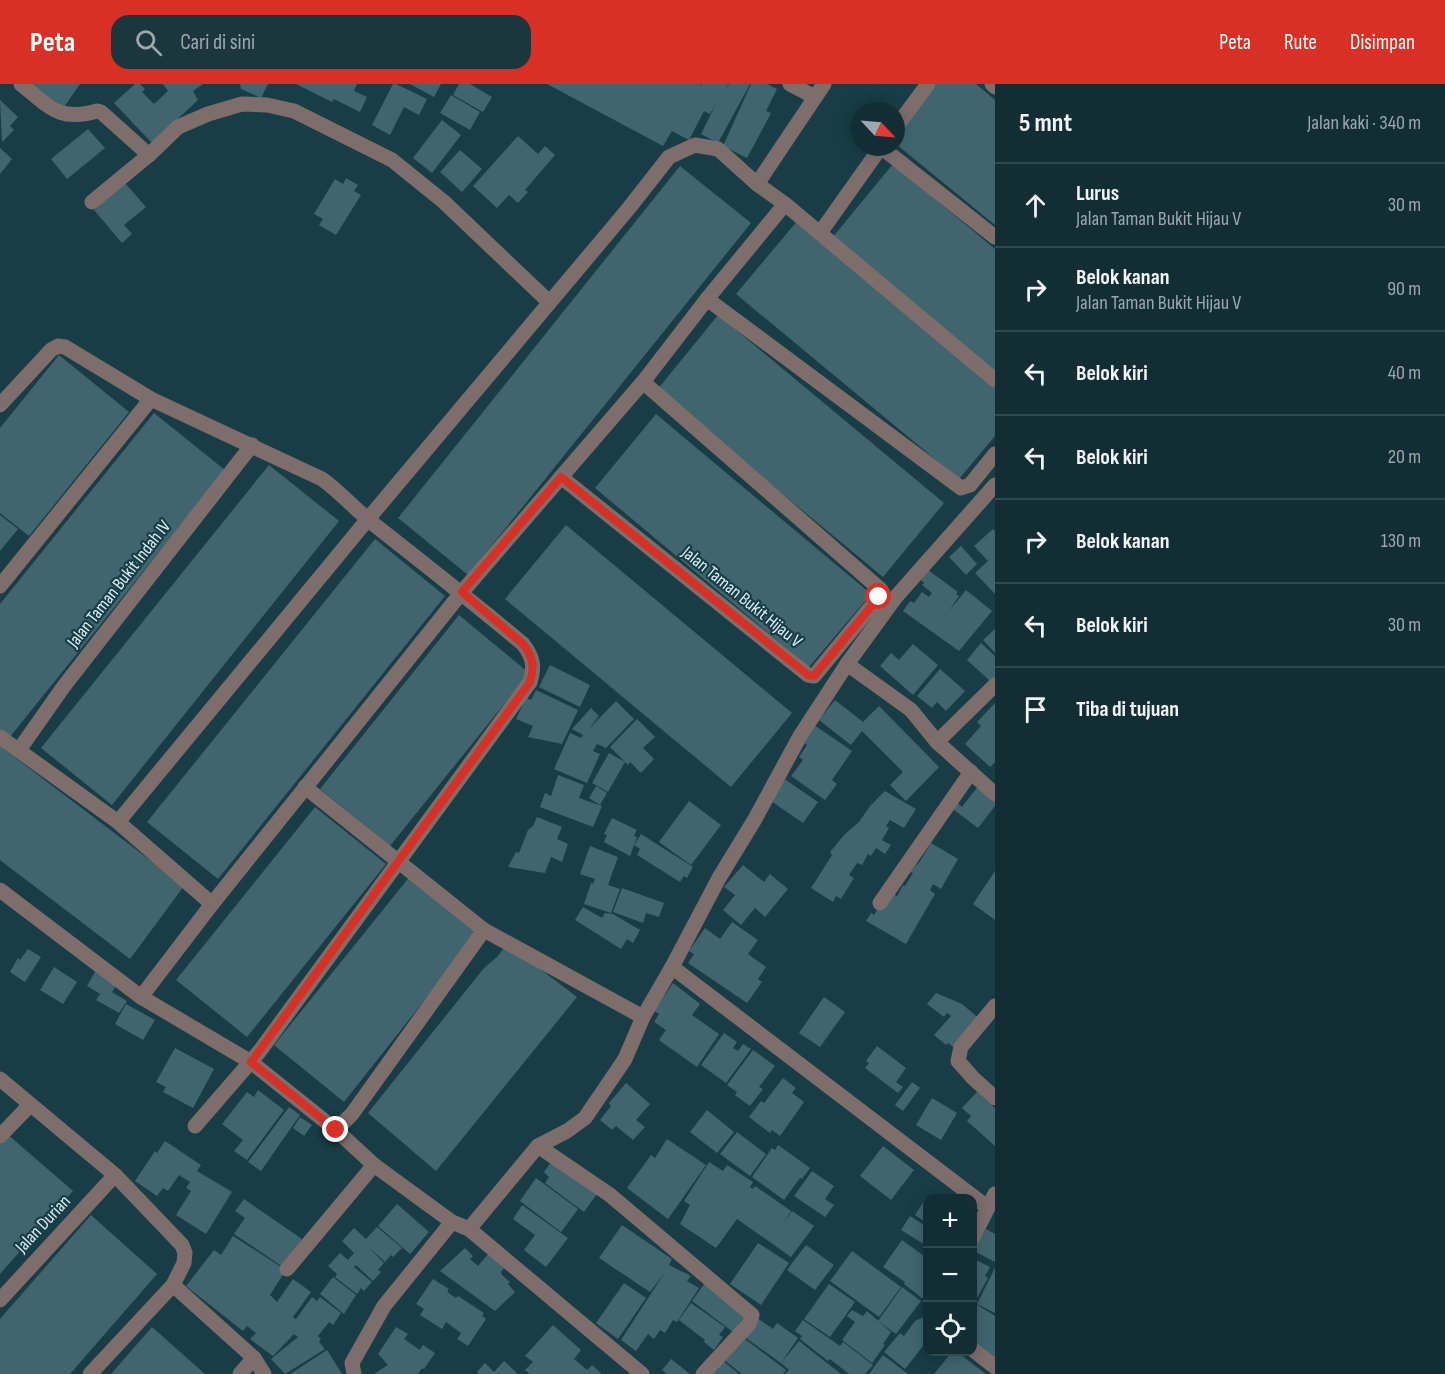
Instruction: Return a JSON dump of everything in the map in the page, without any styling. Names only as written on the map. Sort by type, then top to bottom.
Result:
[{"type":"street","points":[[21,84],[54,110],[63,114],[101,112],[149,155]]},
{"type":"street","points":[[757,184],[819,91],[790,84]]},
{"type":"street","points":[[905,115],[928,84]]},
{"type":"street","points":[[92,202],[149,155],[178,127],[208,114],[242,104],[267,105],[294,111],[392,160],[444,202],[549,302]]},
{"type":"street","points":[[118,822],[669,157],[695,145],[718,149],[757,184],[785,204],[995,380]]},
{"type":"street","points":[[820,233],[875,156]]},
{"type":"street","points":[[892,156],[995,237]]},
{"type":"street","points":[[141,998],[212,904],[462,592],[643,382],[785,204]]},
{"type":"street","points":[[707,299],[961,488],[970,485],[995,454]]},
{"type":"street","points":[[0,405],[51,350],[58,346],[65,347],[151,399],[322,479],[342,493],[368,519],[462,592],[523,644],[531,654],[534,668],[530,682],[251,1062],[195,1126]]},
{"type":"street","name":"Jalan Taman Bukit Hijau V","points":[[561,477],[808,675],[814,676],[879,597],[880,590],[643,382]]},
{"type":"street","points":[[0,586],[151,399]]},
{"type":"street","name":"Jalan Taman Bukit Indah IV","points":[[19,750],[64,686],[252,445]]},
{"type":"street","points":[[469,1229],[538,1146],[585,1118],[625,1059],[643,1017],[800,736],[895,598],[995,485]]},
{"type":"street","points":[[848,664],[911,710],[937,742],[995,794]]},
{"type":"street","points":[[937,742],[995,685]]},
{"type":"street","points":[[0,737],[118,822],[212,904]]},
{"type":"street","points":[[880,903],[971,772]]},
{"type":"street","points":[[305,787],[484,930],[643,1017]]},
{"type":"street","points":[[0,890],[141,998],[251,1062],[336,1130],[374,1165],[452,1222],[469,1229],[642,1374]]},
{"type":"street","points":[[336,1130],[352,1114],[484,930]]},
{"type":"street","points":[[672,967],[991,1201],[977,1229]]},
{"type":"street","points":[[995,1006],[961,1047],[958,1060],[973,1078],[995,1098]]},
{"type":"street","points":[[0,1079],[115,1175],[182,1245],[185,1253],[184,1263],[173,1285],[90,1374]]},
{"type":"street","points":[[0,1136],[30,1105]]},
{"type":"street","points":[[538,1146],[610,1195],[752,1315],[749,1324],[703,1374]]},
{"type":"street","points":[[287,1269],[374,1165]]},
{"type":"street","name":"Jalan Durian","points":[[0,1300],[115,1175]]},
{"type":"street","points":[[354,1374],[352,1363],[384,1306],[452,1222]]},
{"type":"street","points":[[173,1285],[254,1358],[264,1374]]},
{"type":"street","points":[[977,1353],[995,1367]]},
{"type":"street","points":[[240,1374],[254,1358]]},
{"type":"building","points":[[28,84],[80,84],[64,107]]},
{"type":"building","points":[[135,84],[140,84],[145,89],[142,92],[154,104],[168,91],[163,84],[203,84],[193,91],[198,100],[152,143],[114,103]]},
{"type":"building","points":[[240,84],[268,84],[261,98],[241,89]]},
{"type":"building","points":[[296,84],[357,84],[354,91],[367,97],[360,112],[334,99],[332,102]]},
{"type":"building","points":[[393,84],[427,99],[419,115],[404,107],[390,135],[372,125]]},
{"type":"building","points":[[410,84],[441,84],[434,97]]},
{"type":"building","points":[[459,84],[470,84],[492,97],[483,112],[453,95]]},
{"type":"building","points":[[547,84],[701,84],[700,87],[702,84],[728,84],[726,89],[729,84],[750,84],[718,143],[701,134],[716,104],[710,114],[704,111],[689,140],[672,131],[663,146]]},
{"type":"building","points":[[751,84],[767,84],[777,89],[766,111],[771,113],[747,158],[723,146]]},
{"type":"building","points":[[936,84],[976,84],[995,100],[995,225],[905,151],[905,126]]},
{"type":"building","points":[[451,95],[480,112],[470,130],[440,113]]},
{"type":"building","points":[[0,100],[18,117],[10,126],[14,130],[2,142]]},
{"type":"building","points":[[442,120],[461,135],[432,173],[413,158]]},
{"type":"building","points":[[88,129],[105,148],[67,179],[51,159]]},
{"type":"building","points":[[518,136],[538,154],[545,146],[555,155],[525,190],[528,192],[518,203],[509,195],[497,208],[473,186]]},
{"type":"building","points":[[0,148],[12,159],[0,174]]},
{"type":"building","points":[[460,150],[482,169],[462,192],[440,172]]},
{"type":"building","points":[[893,164],[995,249],[995,374],[832,238]]},
{"type":"building","points":[[680,166],[751,223],[468,575],[398,518]]},
{"type":"building","points":[[346,178],[358,185],[354,191],[361,195],[336,235],[319,225],[323,219],[314,214],[335,179],[343,184]]},
{"type":"building","points":[[125,183],[146,207],[124,225],[132,234],[122,243],[94,210]]},
{"type":"building","points":[[798,220],[995,384],[995,436],[959,479],[736,294]]},
{"type":"building","points":[[718,315],[944,503],[883,577],[657,390]]},
{"type":"building","points":[[59,355],[129,412],[29,536],[0,513],[0,428]]},
{"type":"building","points":[[154,413],[225,470],[9,738],[0,730],[0,604]]},
{"type":"building","points":[[656,414],[871,594],[809,667],[595,488]]},
{"type":"building","points":[[269,465],[339,521],[112,805],[41,748]]},
{"type":"building","points":[[0,515],[18,529],[0,551]]},
{"type":"building","points":[[566,525],[792,713],[731,787],[505,599]]},
{"type":"building","points":[[993,529],[995,531],[995,594],[975,573],[988,561],[974,546]]},
{"type":"building","points":[[375,539],[445,596],[218,879],[147,822]]},
{"type":"building","points":[[961,546],[977,564],[966,575],[949,557]]},
{"type":"building","points":[[928,570],[958,592],[956,594],[959,596],[949,611],[966,590],[992,611],[959,651],[903,611],[910,601],[914,603],[922,592],[929,597],[932,593],[922,585],[924,583],[921,580]]},
{"type":"building","points":[[459,615],[529,673],[390,846],[320,789]]},
{"type":"building","points":[[995,629],[995,653],[983,640]]},
{"type":"building","points":[[981,643],[995,656],[995,678],[991,682],[967,660]]},
{"type":"building","points":[[913,644],[938,665],[913,695],[880,666],[891,653],[899,660]]},
{"type":"building","points":[[550,665],[590,685],[580,707],[539,687]]},
{"type":"building","points":[[940,669],[965,691],[946,711],[937,702],[932,708],[917,696]]},
{"type":"building","points":[[536,690],[578,710],[562,744],[528,737],[533,726],[516,719],[526,698],[531,700]]},
{"type":"building","points":[[835,700],[863,722],[879,706],[939,767],[906,801],[890,785],[903,772],[862,731],[851,745],[819,720]]},
{"type":"building","points":[[616,701],[634,719],[606,748],[597,744],[593,751],[600,754],[587,783],[554,769],[570,733],[581,738],[583,735],[572,729],[591,708],[599,716],[588,730]]},
{"type":"building","points":[[995,703],[995,762],[990,767],[965,744],[981,726],[977,722]]},
{"type":"building","points":[[637,719],[655,737],[643,748],[654,759],[641,773],[630,762],[628,765],[610,747]]},
{"type":"building","points":[[814,725],[852,751],[832,780],[837,784],[825,800],[791,776],[803,760],[799,757],[807,745],[803,742]]},
{"type":"building","points":[[0,746],[184,886],[130,959],[0,860]]},
{"type":"building","points":[[609,753],[625,762],[608,792],[592,783]]},
{"type":"building","points":[[558,775],[584,785],[579,798],[602,806],[593,827],[540,807],[545,793],[551,796]]},
{"type":"building","points":[[783,778],[818,802],[803,823],[768,799]]},
{"type":"building","points":[[979,785],[995,796],[995,806],[978,828],[950,807],[955,801],[962,807]]},
{"type":"building","points":[[596,786],[607,793],[600,805],[589,798]]},
{"type":"building","points":[[885,791],[916,809],[904,828],[890,820],[886,826],[889,828],[882,840],[891,845],[885,854],[876,848],[871,856],[868,854],[862,865],[857,863],[849,875],[854,878],[841,899],[836,896],[833,902],[811,888],[832,855],[830,852]]},
{"type":"building","points":[[689,801],[721,825],[691,865],[659,842]]},
{"type":"building","points":[[315,807],[386,864],[247,1037],[176,980]]},
{"type":"building","points":[[537,817],[562,827],[557,839],[568,844],[562,862],[551,857],[545,873],[508,867],[516,852],[519,853],[528,830],[533,826]]},
{"type":"building","points":[[612,818],[637,830],[634,836],[637,837],[630,856],[604,842],[607,835],[604,834]]},
{"type":"building","points":[[641,834],[693,867],[687,878],[684,876],[680,882],[637,855],[640,849],[634,845]]},
{"type":"building","points":[[931,843],[958,859],[941,889],[933,884],[930,890],[935,894],[906,944],[866,921],[871,913],[874,915],[878,908],[883,910],[892,894],[897,896],[913,873],[910,872]]},
{"type":"building","points":[[590,846],[618,857],[608,885],[620,889],[611,913],[584,904],[591,883],[593,884],[595,879],[580,874]]},
{"type":"building","points":[[743,865],[764,882],[770,874],[788,889],[765,917],[755,908],[741,925],[723,910],[735,895],[724,887]]},
{"type":"building","points":[[995,871],[995,920],[973,904]]},
{"type":"building","points":[[411,875],[479,931],[344,1102],[274,1045]]},
{"type":"building","points":[[622,888],[664,903],[659,917],[646,913],[643,923],[613,912]]},
{"type":"building","points":[[583,907],[602,918],[605,913],[613,914],[640,930],[633,943],[627,939],[621,949],[575,920]]},
{"type":"building","points":[[732,922],[758,940],[748,954],[766,967],[758,979],[762,982],[747,1003],[688,963],[694,954],[689,951],[705,928],[720,939]]},
{"type":"building","points":[[507,944],[577,997],[436,1171],[368,1113],[484,968]]},
{"type":"building","points":[[28,949],[41,957],[25,982],[10,972],[18,958],[20,960]]},
{"type":"building","points":[[54,967],[77,982],[63,1004],[40,990]]},
{"type":"building","points":[[96,970],[118,983],[112,992],[127,1001],[119,1013],[96,1000],[100,994],[87,986]]},
{"type":"building","points":[[673,983],[700,1004],[692,1015],[719,1034],[697,1067],[659,1040],[666,1030],[654,1022],[659,1014],[654,1011]]},
{"type":"building","points":[[936,993],[962,1004],[981,1020],[957,1050],[948,1043],[946,1045],[934,1035],[951,1016],[947,1013],[944,1017],[927,1004]]},
{"type":"building","points":[[824,997],[845,1012],[820,1047],[799,1033]]},
{"type":"building","points":[[126,1004],[155,1020],[143,1040],[115,1024]]},
{"type":"building","points":[[724,1033],[737,1042],[733,1048],[738,1051],[743,1044],[751,1049],[726,1083],[701,1065]]},
{"type":"building","points":[[877,1046],[906,1068],[896,1082],[903,1087],[898,1093],[865,1068],[869,1063],[866,1061]]},
{"type":"building","points":[[175,1048],[214,1069],[193,1108],[163,1092],[166,1087],[156,1082]]},
{"type":"building","points":[[753,1050],[775,1066],[759,1087],[763,1089],[750,1106],[735,1095],[737,1092],[727,1085]]},
{"type":"building","points":[[783,1078],[796,1088],[792,1093],[804,1102],[780,1136],[772,1130],[770,1133],[749,1117],[761,1101],[764,1103]]},
{"type":"building","points":[[912,1082],[920,1088],[903,1111],[895,1105]]},
{"type":"building","points":[[626,1083],[650,1104],[636,1120],[645,1127],[633,1140],[616,1126],[612,1130],[600,1120],[611,1106],[609,1103]]},
{"type":"building","points":[[258,1090],[284,1110],[247,1160],[234,1151],[243,1140],[222,1124],[247,1092],[254,1097]]},
{"type":"building","points":[[977,1092],[995,1108],[995,1146],[967,1121],[971,1116],[962,1108]]},
{"type":"building","points":[[932,1098],[957,1113],[941,1140],[916,1125]]},
{"type":"building","points":[[289,1107],[300,1115],[261,1171],[248,1162]]},
{"type":"building","points":[[707,1110],[734,1132],[717,1153],[690,1132]]},
{"type":"building","points":[[300,1117],[312,1125],[304,1136],[293,1128]]},
{"type":"building","points":[[737,1132],[766,1154],[750,1176],[720,1154]]},
{"type":"building","points":[[6,1133],[73,1191],[0,1274],[0,1139]]},
{"type":"building","points":[[667,1139],[706,1165],[668,1219],[627,1188],[651,1155],[655,1158]]},
{"type":"building","points":[[165,1141],[201,1165],[197,1171],[232,1192],[206,1234],[176,1215],[191,1191],[186,1188],[190,1182],[179,1175],[168,1191],[163,1188],[157,1196],[135,1181],[155,1151],[157,1153]]},
{"type":"building","points":[[778,1145],[810,1168],[784,1200],[752,1177],[772,1148],[775,1150]]},
{"type":"building","points":[[883,1146],[914,1170],[891,1200],[860,1176]]},
{"type":"building","points":[[554,1158],[599,1191],[584,1212],[545,1183],[549,1177],[544,1172]]},
{"type":"building","points":[[709,1162],[723,1171],[727,1165],[753,1182],[750,1187],[753,1189],[755,1186],[791,1211],[783,1224],[792,1211],[814,1226],[791,1257],[737,1219],[716,1248],[680,1224],[690,1205],[684,1201]]},
{"type":"building","points":[[812,1171],[834,1186],[825,1199],[834,1205],[825,1217],[794,1196]]},
{"type":"building","points":[[536,1178],[578,1209],[561,1232],[520,1201]]},
{"type":"building","points":[[244,1199],[302,1239],[283,1267],[234,1234],[245,1218],[235,1211]]},
{"type":"building","points":[[923,1203],[923,1220],[915,1215]]},
{"type":"building","points":[[397,1204],[429,1232],[410,1254],[378,1226]]},
{"type":"building","points":[[522,1205],[568,1238],[546,1267],[524,1250],[535,1235],[513,1219]]},
{"type":"building","points":[[91,1215],[157,1274],[70,1374],[0,1374],[0,1319]]},
{"type":"building","points":[[910,1216],[923,1224],[923,1244],[901,1230]]},
{"type":"building","points":[[622,1225],[672,1259],[669,1265],[691,1276],[687,1281],[699,1288],[677,1322],[673,1320],[665,1333],[660,1330],[654,1339],[648,1334],[636,1351],[621,1340],[665,1272],[650,1292],[599,1258]]},
{"type":"building","points":[[377,1227],[402,1248],[385,1262],[368,1247],[384,1263],[378,1270],[381,1272],[373,1281],[356,1265],[354,1267],[372,1282],[364,1291],[361,1288],[357,1294],[335,1277],[337,1274],[328,1266],[340,1253],[348,1260],[354,1253],[342,1241],[354,1228],[366,1239]]},
{"type":"building","points":[[986,1229],[995,1234],[995,1262],[977,1253],[977,1241],[980,1235],[982,1236]]},
{"type":"building","points":[[233,1236],[286,1270],[270,1295],[277,1302],[293,1279],[311,1292],[293,1317],[296,1319],[312,1297],[317,1301],[320,1297],[341,1313],[333,1325],[329,1322],[318,1336],[321,1339],[319,1342],[325,1349],[285,1374],[271,1359],[298,1337],[294,1334],[273,1356],[250,1339],[256,1333],[247,1326],[243,1331],[186,1286],[214,1250],[221,1255]]},
{"type":"building","points":[[902,1240],[923,1255],[923,1299],[904,1284],[905,1282],[883,1267]]},
{"type":"building","points":[[758,1243],[789,1263],[761,1305],[730,1284]]},
{"type":"building","points":[[806,1245],[834,1265],[815,1290],[787,1270]]},
{"type":"building","points":[[465,1248],[473,1256],[470,1259],[478,1266],[489,1253],[505,1267],[501,1272],[502,1275],[510,1282],[508,1284],[515,1292],[495,1311],[440,1271]]},
{"type":"building","points":[[852,1251],[901,1287],[879,1317],[830,1281]]},
{"type":"building","points":[[977,1260],[990,1267],[985,1276],[988,1278],[977,1298]]},
{"type":"building","points":[[995,1268],[995,1313],[977,1304]]},
{"type":"building","points":[[333,1277],[356,1295],[344,1314],[320,1294]]},
{"type":"building","points":[[433,1279],[449,1289],[447,1291],[456,1298],[458,1296],[484,1313],[482,1316],[486,1319],[468,1346],[457,1339],[461,1333],[446,1322],[442,1329],[420,1315],[424,1309],[416,1304]]},
{"type":"building","points":[[624,1283],[646,1298],[618,1339],[596,1323]]},
{"type":"building","points":[[705,1283],[746,1315],[733,1332],[692,1301]]},
{"type":"building","points":[[829,1284],[855,1302],[830,1337],[804,1319]]},
{"type":"building","points":[[902,1287],[921,1301],[896,1334],[878,1321]]},
{"type":"building","points":[[691,1303],[725,1327],[719,1335],[723,1337],[714,1350],[679,1320]]},
{"type":"building","points":[[977,1305],[995,1316],[995,1360],[977,1348]]},
{"type":"building","points":[[852,1310],[863,1316],[867,1311],[891,1332],[872,1363],[842,1340],[855,1322],[847,1316]]},
{"type":"building","points":[[756,1317],[773,1329],[777,1323],[798,1338],[781,1363],[743,1336]]},
{"type":"building","points":[[923,1317],[923,1346],[905,1369],[884,1352],[900,1333],[904,1336],[915,1321]]},
{"type":"building","points":[[803,1320],[840,1346],[843,1342],[873,1365],[865,1374],[849,1374],[830,1359],[828,1361],[800,1339],[802,1336],[795,1331]]},
{"type":"building","points":[[553,1325],[581,1350],[574,1359],[587,1370],[592,1365],[602,1374],[530,1374],[525,1370],[533,1362],[525,1356]]},
{"type":"building","points":[[152,1327],[188,1359],[205,1374],[111,1374]]},
{"type":"building","points":[[396,1327],[408,1334],[404,1339],[420,1350],[423,1345],[435,1353],[418,1374],[374,1374],[388,1365],[378,1354]]},
{"type":"building","points":[[741,1336],[786,1370],[783,1374],[742,1374],[723,1359]]},
{"type":"building","points":[[799,1341],[841,1374],[785,1374],[789,1370],[781,1363]]},
{"type":"building","points":[[327,1350],[342,1374],[290,1374]]},
{"type":"building","points":[[883,1355],[908,1374],[869,1374]]},
{"type":"building","points":[[949,1356],[962,1356],[986,1374],[934,1374]]},
{"type":"building","points":[[671,1359],[690,1374],[667,1374],[662,1370]]},
{"type":"building","points":[[722,1360],[739,1374],[711,1374]]},
{"type":"building","points":[[504,1361],[518,1374],[479,1374],[477,1372],[485,1363],[494,1372]]},
{"type":"route","points":[[336,1130],[251,1062],[530,682],[534,668],[531,654],[523,644],[462,592],[561,477],[808,675],[814,676],[879,597]]}]
